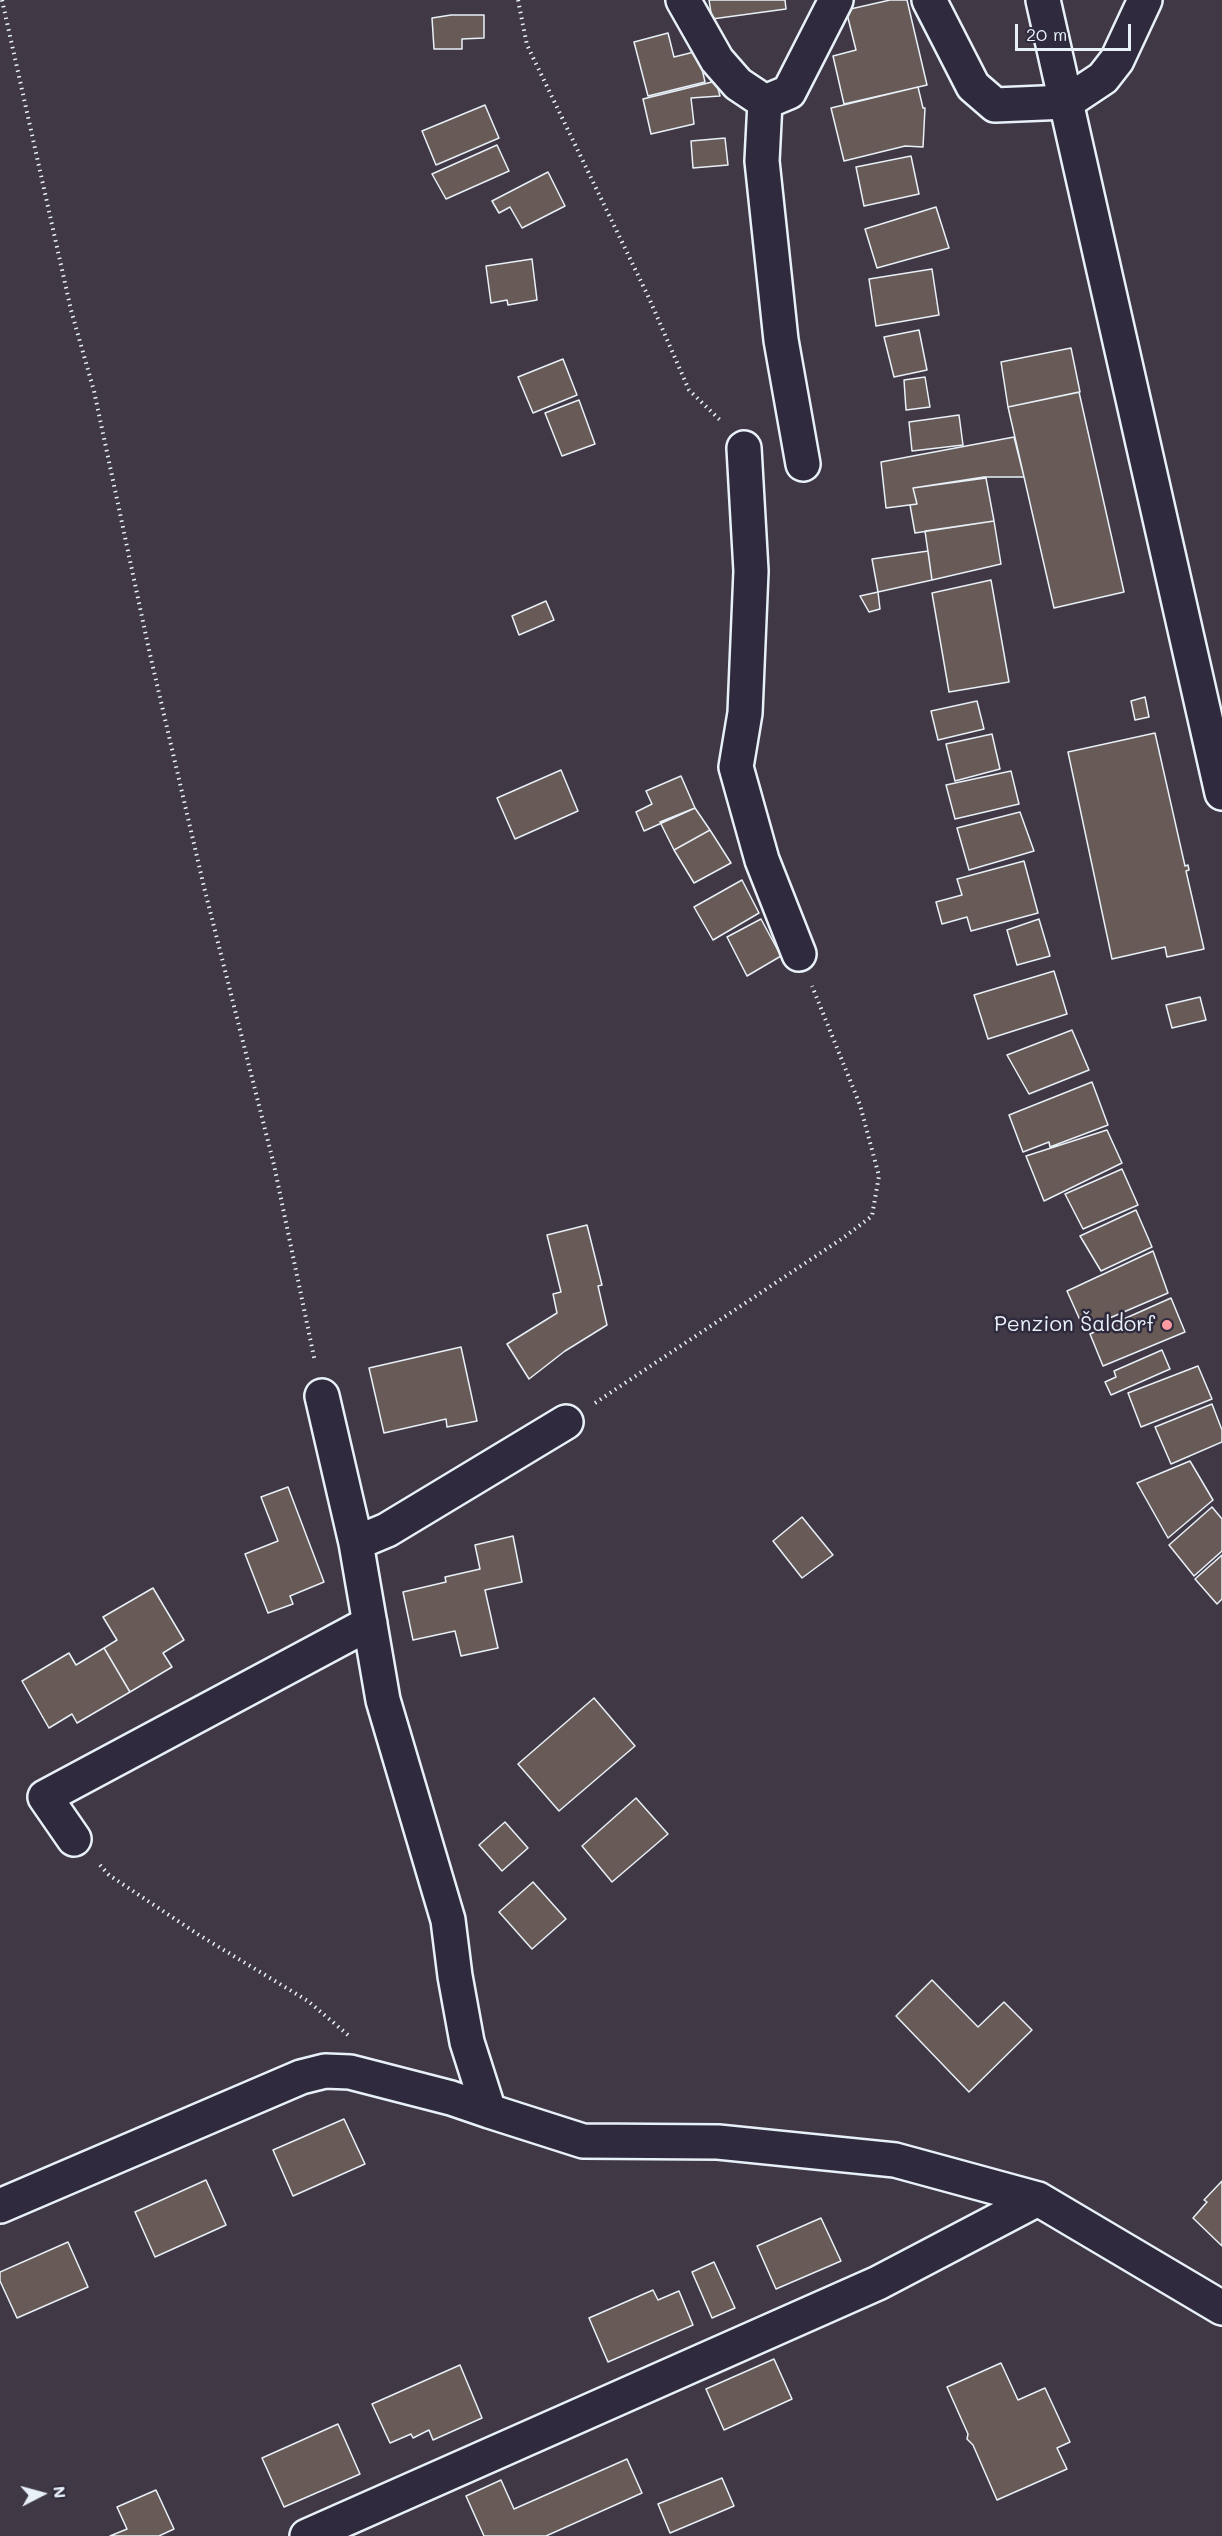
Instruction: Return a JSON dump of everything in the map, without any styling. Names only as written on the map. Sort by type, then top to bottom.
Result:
[{"type":"street","points":[[683,0],[717,60],[738,84],[765,102]]},
{"type":"street","points":[[765,102],[789,92],[836,0]]},
{"type":"street","points":[[929,0],[973,86],[995,105],[1066,102],[1102,78],[1117,60],[1145,0]]},
{"type":"street","points":[[1043,0],[1222,793]]},
{"type":"street","points":[[765,102],[762,161],[781,340],[803,464]]},
{"type":"street","points":[[744,448],[751,571],[745,713],[736,767],[762,860],[799,954]]},
{"type":"street","points":[[322,1396],[356,1543],[383,1700],[447,1920],[467,2042],[489,2111]]},
{"type":"street","points":[[356,1543],[387,1530],[566,1422]]},
{"type":"street","points":[[74,1839],[45,1797],[370,1623]]},
{"type":"street","points":[[0,2206],[301,2077],[325,2071],[350,2072],[451,2098],[583,2141],[718,2142],[895,2160],[1038,2199],[1222,2308]]},
{"type":"street","points":[[307,2536],[878,2283],[1038,2199]]},
{"type":"path","points":[[2,0],[71,310],[94,391],[149,650],[199,865],[274,1165],[322,1396]]},
{"type":"path","points":[[518,0],[527,45],[649,298],[690,390],[744,448]]},
{"type":"path","points":[[566,1422],[843,1238],[872,1216],[879,1176],[860,1105],[799,954]]},
{"type":"path","points":[[74,1839],[109,1875],[199,1935],[308,2001],[353,2040]]},
{"type":"building","points":[[709,0],[785,0],[786,9],[712,19]]},
{"type":"building","points":[[890,0],[907,0],[927,85],[844,104],[833,56],[856,50],[846,10]]},
{"type":"building","points":[[451,15],[484,15],[484,38],[462,39],[462,49],[434,49],[432,18]]},
{"type":"building","points":[[668,33],[674,57],[698,51],[705,82],[648,96],[634,42]]},
{"type":"building","points":[[716,81],[720,96],[691,98],[694,124],[651,134],[643,99]]},
{"type":"building","points":[[918,87],[923,108],[925,108],[923,147],[905,146],[844,161],[831,108]]},
{"type":"building","points":[[485,105],[499,138],[436,165],[422,131]]},
{"type":"building","points":[[725,138],[728,165],[693,168],[691,141]]},
{"type":"building","points":[[497,145],[509,171],[446,199],[432,174]]},
{"type":"building","points":[[911,156],[919,194],[864,206],[856,167]]},
{"type":"building","points":[[548,172],[565,206],[522,228],[510,207],[499,213],[492,201]]},
{"type":"building","points":[[936,207],[949,248],[877,268],[865,229]]},
{"type":"building","points":[[532,259],[537,300],[508,305],[507,300],[491,303],[486,266]]},
{"type":"building","points":[[932,269],[939,315],[876,326],[869,279]]},
{"type":"building","points":[[919,330],[927,370],[894,377],[884,337]]},
{"type":"building","points":[[1071,348],[1080,392],[1008,407],[1001,362]]},
{"type":"building","points":[[563,359],[577,395],[533,413],[518,377]]},
{"type":"building","points":[[925,377],[930,407],[906,410],[904,380]]},
{"type":"building","points":[[1079,392],[1124,592],[1054,608],[1008,407]]},
{"type":"building","points":[[579,400],[595,444],[562,456],[545,413]]},
{"type":"building","points":[[959,415],[963,445],[912,451],[909,422]]},
{"type":"building","points":[[1014,437],[1024,477],[984,477],[913,488],[917,504],[886,508],[881,462]]},
{"type":"building","points":[[986,478],[994,521],[915,533],[910,505],[917,504],[913,488]]},
{"type":"building","points":[[994,521],[1001,564],[932,580],[925,531]]},
{"type":"building","points":[[928,551],[932,580],[878,592],[872,559]]},
{"type":"building","points":[[991,580],[1009,682],[949,692],[932,593]]},
{"type":"building","points":[[878,592],[880,609],[869,612],[860,596]]},
{"type":"building","points":[[546,601],[554,620],[519,635],[512,616]]},
{"type":"building","points":[[1145,697],[1149,717],[1135,720],[1131,701]]},
{"type":"building","points":[[977,701],[984,729],[938,740],[931,711]]},
{"type":"building","points":[[1155,733],[1185,866],[1188,865],[1189,870],[1186,871],[1204,949],[1167,957],[1165,947],[1112,959],[1068,752]]},
{"type":"building","points":[[992,734],[1000,769],[955,781],[946,744]]},
{"type":"building","points":[[561,770],[578,811],[515,839],[497,798]]},
{"type":"building","points":[[1011,771],[1019,804],[955,819],[946,785]]},
{"type":"building","points":[[681,776],[695,808],[644,831],[636,812],[652,804],[646,791]]},
{"type":"building","points":[[695,808],[710,830],[674,850],[660,822]]},
{"type":"building","points":[[1020,812],[1034,851],[969,870],[957,828]]},
{"type":"building","points":[[710,830],[731,863],[694,883],[674,850]]},
{"type":"building","points":[[1024,861],[1038,913],[971,931],[967,917],[942,924],[936,902],[962,895],[957,879]]},
{"type":"building","points":[[742,880],[759,913],[713,940],[694,907]]},
{"type":"building","points":[[761,919],[781,956],[747,976],[727,937]]},
{"type":"building","points":[[1039,919],[1050,956],[1017,965],[1007,930]]},
{"type":"building","points":[[1054,971],[1067,1014],[988,1039],[974,995]]},
{"type":"building","points":[[1200,997],[1206,1020],[1172,1028],[1166,1005]]},
{"type":"building","points":[[1072,1030],[1089,1070],[1029,1094],[1007,1055]]},
{"type":"building","points":[[1092,1082],[1108,1125],[1050,1147],[1049,1142],[1023,1152],[1009,1115]]},
{"type":"building","points":[[1107,1130],[1122,1163],[1044,1201],[1026,1156]]},
{"type":"building","points":[[1122,1169],[1138,1205],[1083,1229],[1065,1194]]},
{"type":"building","points":[[1136,1210],[1152,1247],[1101,1271],[1080,1236]]},
{"type":"building","points":[[587,1225],[602,1285],[598,1286],[607,1325],[565,1351],[529,1379],[507,1344],[557,1313],[553,1294],[561,1292],[547,1235]]},
{"type":"building","points":[[1153,1251],[1168,1293],[1084,1329],[1067,1291]]},
{"type":"building","points":[[1171,1298],[1185,1332],[1103,1366],[1090,1334]]},
{"type":"building","points":[[461,1347],[477,1421],[447,1427],[446,1419],[384,1433],[369,1368]]},
{"type":"building","points":[[1162,1350],[1170,1369],[1111,1395],[1105,1382],[1116,1377],[1114,1371]]},
{"type":"building","points":[[1198,1366],[1212,1399],[1141,1427],[1128,1393]]},
{"type":"building","points":[[1212,1404],[1222,1430],[1222,1442],[1171,1464],[1155,1427]]},
{"type":"building","points":[[1190,1461],[1213,1500],[1168,1538],[1137,1483]]},
{"type":"building","points":[[288,1487],[324,1582],[290,1596],[293,1604],[268,1613],[245,1554],[278,1541],[261,1497]]},
{"type":"building","points":[[1212,1507],[1222,1519],[1222,1551],[1194,1576],[1169,1545]]},
{"type":"building","points":[[802,1517],[833,1555],[802,1578],[773,1541]]},
{"type":"building","points":[[513,1536],[522,1582],[485,1590],[498,1648],[461,1656],[455,1631],[413,1640],[403,1592],[446,1582],[445,1577],[480,1569],[475,1545]]},
{"type":"building","points":[[1222,1555],[1222,1599],[1217,1604],[1195,1579]]},
{"type":"building","points":[[153,1588],[184,1640],[163,1653],[172,1667],[130,1692],[104,1648],[117,1640],[103,1617]]},
{"type":"building","points":[[104,1648],[130,1692],[77,1723],[72,1714],[49,1728],[22,1681],[69,1653],[76,1665]]},
{"type":"building","points":[[594,1698],[635,1746],[559,1811],[518,1764]]},
{"type":"building","points":[[636,1798],[668,1834],[612,1882],[582,1846]]},
{"type":"building","points":[[505,1822],[528,1848],[502,1871],[479,1845]]},
{"type":"building","points":[[533,1882],[566,1919],[532,1949],[499,1912]]},
{"type":"building","points":[[932,1980],[978,2027],[1004,2002],[1032,2030],[969,2092],[896,2016]]},
{"type":"building","points":[[344,2119],[365,2164],[293,2196],[273,2150]]},
{"type":"building","points":[[206,2180],[226,2225],[155,2257],[135,2212]]},
{"type":"building","points":[[1222,2181],[1222,2246],[1193,2218],[1207,2202],[1204,2200]]},
{"type":"building","points":[[821,2218],[841,2261],[776,2289],[757,2246]]},
{"type":"building","points":[[68,2242],[88,2287],[17,2318],[0,2281],[0,2272]]},
{"type":"building","points":[[714,2262],[735,2308],[712,2318],[692,2272]]},
{"type":"building","points":[[653,2290],[658,2300],[679,2291],[693,2325],[608,2362],[589,2318]]},
{"type":"building","points":[[774,2359],[792,2399],[724,2430],[706,2389]]},
{"type":"building","points":[[1001,2363],[1018,2400],[1045,2388],[1070,2442],[1057,2448],[1067,2469],[997,2500],[973,2445],[967,2439],[968,2434],[947,2387]]},
{"type":"building","points":[[460,2365],[482,2418],[433,2440],[429,2430],[413,2438],[411,2434],[390,2443],[372,2404]]},
{"type":"building","points":[[338,2424],[360,2474],[284,2507],[262,2458]]},
{"type":"building","points":[[627,2459],[642,2493],[546,2536],[484,2536],[466,2496],[501,2480],[514,2509]]},
{"type":"building","points":[[722,2478],[734,2506],[670,2533],[658,2504]]},
{"type":"building","points":[[156,2490],[174,2529],[159,2536],[110,2536],[127,2529],[117,2507]]},
{"type":"place","name":"Penzion Šaldorf","points":[[1167,1325]]}]
